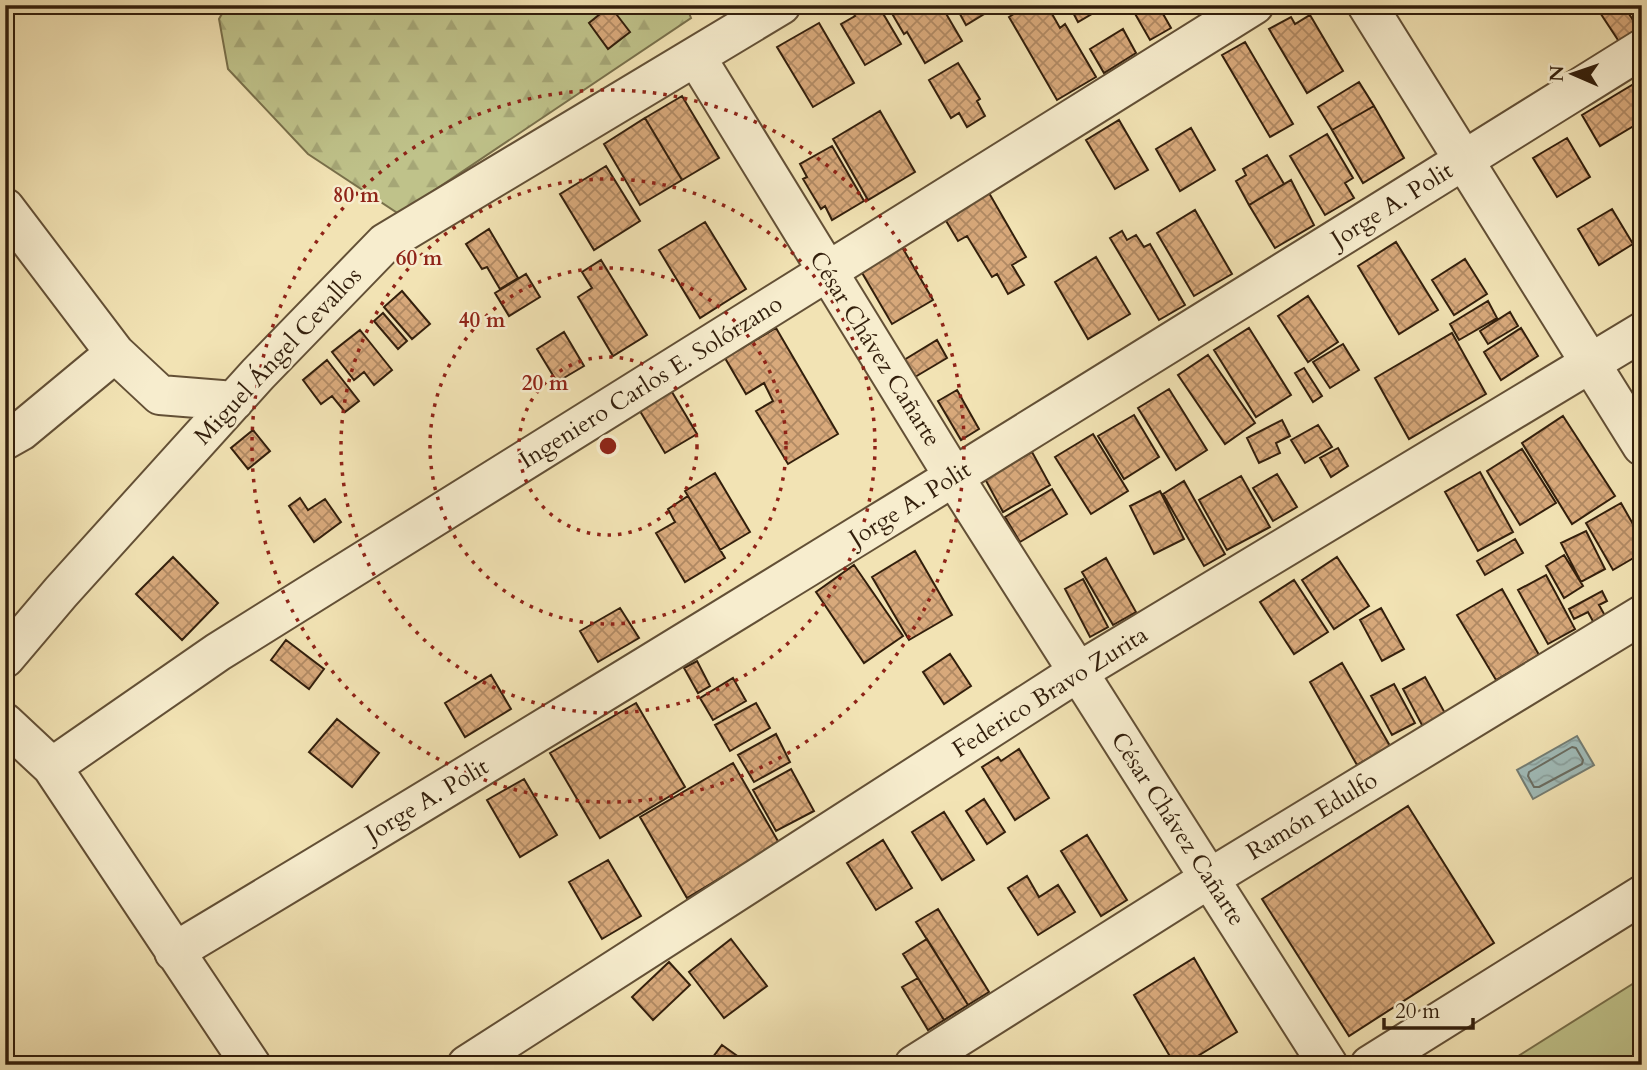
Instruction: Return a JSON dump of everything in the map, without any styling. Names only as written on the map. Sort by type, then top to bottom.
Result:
[{"type":"street","name":"Miguel Ángel Cevallos","points":[[5,659],[61,592],[234,401],[385,243],[780,5]]},
{"type":"street","name":"Ingeniero Carlos E. Solórzano","points":[[52,767],[218,652],[1254,5]]},
{"type":"street","points":[[1367,5],[1642,446]]},
{"type":"street","name":"Jorge A. Polit","points":[[174,952],[436,795],[954,477],[1642,49]]},
{"type":"street","name":"César Chávez Cañarte","points":[[696,57],[954,477],[1328,1065]]},
{"type":"street","points":[[5,208],[115,353],[160,395],[234,401]]},
{"type":"street","name":"Federico Bravo Zurita","points":[[467,1065],[1078,672],[1642,332]]},
{"type":"street","points":[[5,440],[21,431],[115,353]]},
{"type":"street","name":"Ramón Edulfo","points":[[914,1065],[1210,878],[1642,615]]},
{"type":"street","points":[[5,723],[52,767],[251,1065]]},
{"type":"street","points":[[1370,1065],[1642,895]]},
{"type":"green space","points":[[227,5],[686,5],[691,18],[399,214],[308,154],[228,69],[219,19]]},
{"type":"green space","points":[[1642,978],[1642,1065],[1504,1065]]},
{"type":"water","points":[[1577,736],[1594,765],[1533,799],[1517,770]]},
{"type":"building","points":[[849,5],[878,5],[901,44],[865,65],[841,24],[855,16]]},
{"type":"building","points":[[887,5],[941,5],[962,41],[925,63]]},
{"type":"building","points":[[955,5],[999,5],[966,25]]},
{"type":"building","points":[[1028,5],[1047,5],[1060,28],[1065,24],[1096,77],[1057,100],[1009,17]]},
{"type":"building","points":[[1069,5],[1107,5],[1078,22]]},
{"type":"building","points":[[1130,5],[1158,5],[1171,28],[1150,40]]},
{"type":"building","points":[[1595,5],[1623,5],[1639,29],[1620,43]]},
{"type":"building","points":[[610,6],[630,32],[608,49],[589,23]]},
{"type":"building","points":[[1310,15],[1343,71],[1307,93],[1269,29],[1291,17],[1295,24]]},
{"type":"building","points":[[819,23],[854,83],[813,107],[777,47]]},
{"type":"building","points":[[1123,29],[1136,53],[1104,73],[1090,49]]},
{"type":"building","points":[[1245,42],[1293,124],[1270,137],[1222,55]]},
{"type":"building","points":[[958,63],[980,99],[977,101],[985,116],[967,127],[959,113],[951,118],[929,80]]},
{"type":"building","points":[[1642,79],[1642,121],[1600,146],[1582,115]]},
{"type":"building","points":[[1359,82],[1374,106],[1332,130],[1318,107]]},
{"type":"building","points":[[682,96],[719,158],[682,180],[645,118]]},
{"type":"building","points":[[1374,106],[1404,158],[1363,183],[1332,130]]},
{"type":"building","points":[[880,111],[915,172],[868,200],[833,139]]},
{"type":"building","points":[[645,118],[682,180],[640,205],[604,144]]},
{"type":"building","points":[[1119,120],[1148,170],[1115,189],[1086,140]]},
{"type":"building","points":[[1191,128],[1215,170],[1180,191],[1156,149]]},
{"type":"building","points":[[1327,134],[1353,178],[1345,183],[1354,198],[1325,215],[1290,156]]},
{"type":"building","points":[[1567,138],[1590,177],[1557,197],[1533,158]]},
{"type":"building","points":[[832,146],[864,201],[832,220],[825,206],[821,209],[803,179],[807,177],[800,164]]},
{"type":"building","points":[[1267,155],[1284,184],[1249,205],[1236,181],[1246,175],[1243,169]]},
{"type":"building","points":[[606,166],[640,221],[594,250],[560,194]]},
{"type":"building","points":[[1291,180],[1314,225],[1275,248],[1249,205]]},
{"type":"building","points":[[989,193],[1026,257],[1012,265],[1024,285],[1008,294],[997,274],[992,277],[967,236],[958,241],[945,219]]},
{"type":"building","points":[[1612,209],[1633,244],[1599,265],[1578,229]]},
{"type":"building","points":[[1195,210],[1232,274],[1194,296],[1157,233]]},
{"type":"building","points":[[705,222],[746,289],[700,318],[659,250]]},
{"type":"building","points":[[489,229],[518,278],[500,289],[487,267],[482,269],[466,244]]},
{"type":"building","points":[[1122,231],[1127,240],[1136,235],[1144,247],[1150,244],[1185,305],[1159,320],[1110,238]]},
{"type":"building","points":[[1396,242],[1438,310],[1399,334],[1358,266]]},
{"type":"building","points":[[902,247],[933,300],[892,324],[861,271]]},
{"type":"building","points":[[1096,257],[1130,314],[1088,339],[1055,282]]},
{"type":"building","points":[[1465,259],[1487,294],[1454,315],[1432,280]]},
{"type":"building","points":[[601,260],[647,335],[613,356],[578,297],[592,288],[582,272]]},
{"type":"building","points":[[526,274],[540,297],[509,316],[495,293]]},
{"type":"building","points":[[402,291],[430,324],[412,339],[384,307]]},
{"type":"building","points":[[1308,296],[1338,342],[1308,362],[1278,316]]},
{"type":"building","points":[[1488,301],[1497,318],[1459,340],[1450,324]]},
{"type":"building","points":[[1510,312],[1518,326],[1488,344],[1480,331]]},
{"type":"building","points":[[383,313],[407,341],[398,349],[374,321]]},
{"type":"building","points":[[776,328],[838,434],[788,464],[756,411],[773,401],[764,383],[746,394],[725,358]]},
{"type":"building","points":[[1249,328],[1291,395],[1256,417],[1214,350]]},
{"type":"building","points":[[1521,328],[1538,356],[1501,380],[1484,352]]},
{"type":"building","points":[[360,330],[392,370],[374,385],[364,372],[354,380],[332,352]]},
{"type":"building","points":[[564,332],[584,366],[557,382],[537,349]]},
{"type":"building","points":[[1452,333],[1486,394],[1409,439],[1375,378]]},
{"type":"building","points":[[937,340],[947,358],[915,377],[904,360]]},
{"type":"building","points":[[1343,344],[1359,370],[1330,388],[1313,362]]},
{"type":"building","points":[[1208,355],[1255,423],[1225,444],[1178,375]]},
{"type":"building","points":[[327,360],[359,401],[345,412],[332,396],[321,404],[303,380]]},
{"type":"building","points":[[1304,368],[1322,396],[1313,402],[1295,373]]},
{"type":"building","points":[[669,387],[697,434],[665,453],[637,406]]},
{"type":"building","points":[[1169,389],[1207,450],[1176,470],[1138,408]]},
{"type":"building","points":[[957,390],[979,429],[961,440],[938,401]]},
{"type":"building","points":[[1134,415],[1159,457],[1124,479],[1098,436]]},
{"type":"building","points":[[1563,416],[1615,496],[1572,524],[1522,443]]},
{"type":"building","points":[[1282,420],[1290,436],[1276,443],[1280,453],[1259,463],[1247,438]]},
{"type":"building","points":[[1318,425],[1332,447],[1305,463],[1291,440]]},
{"type":"building","points":[[253,430],[270,451],[248,469],[231,448]]},
{"type":"building","points":[[1093,434],[1128,491],[1091,514],[1055,457]]},
{"type":"building","points":[[1338,448],[1348,466],[1331,477],[1320,458]]},
{"type":"building","points":[[1522,449],[1556,503],[1520,525],[1487,471]]},
{"type":"building","points":[[1032,452],[1050,485],[1003,512],[985,479]]},
{"type":"building","points":[[1480,472],[1513,532],[1478,551],[1445,492]]},
{"type":"building","points":[[715,473],[750,532],[720,550],[685,491]]},
{"type":"building","points":[[1277,474],[1297,507],[1273,521],[1253,488]]},
{"type":"building","points":[[1241,476],[1270,527],[1227,550],[1199,500]]},
{"type":"building","points":[[1184,481],[1225,554],[1204,566],[1163,494]]},
{"type":"building","points":[[1052,489],[1067,514],[1020,542],[1005,517]]},
{"type":"building","points":[[1160,491],[1184,539],[1154,554],[1130,506]]},
{"type":"building","points":[[688,496],[725,558],[685,582],[656,533],[675,522],[668,509]]},
{"type":"building","points":[[300,498],[308,510],[325,499],[341,522],[314,542],[289,506]]},
{"type":"building","points":[[1621,503],[1642,540],[1642,553],[1613,570],[1586,523]]},
{"type":"building","points":[[1586,531],[1605,569],[1581,582],[1561,543]]},
{"type":"building","points":[[1515,539],[1523,553],[1485,575],[1477,561]]},
{"type":"building","points":[[915,551],[952,615],[909,640],[872,577]]},
{"type":"building","points":[[1564,555],[1583,586],[1564,598],[1546,566]]},
{"type":"building","points":[[173,557],[218,603],[182,640],[136,594]]},
{"type":"building","points":[[1337,557],[1369,606],[1334,629],[1302,580]]},
{"type":"building","points":[[1106,558],[1136,612],[1113,625],[1082,572]]},
{"type":"building","points":[[854,565],[903,636],[864,663],[816,592]]},
{"type":"building","points":[[1546,575],[1575,629],[1548,644],[1518,590]]},
{"type":"building","points":[[1083,579],[1108,627],[1090,637],[1065,589]]},
{"type":"building","points":[[1294,580],[1328,632],[1294,654],[1260,602]]},
{"type":"building","points":[[1502,589],[1539,655],[1496,680],[1457,615]]},
{"type":"building","points":[[1602,591],[1607,601],[1599,605],[1608,621],[1596,627],[1588,612],[1574,619],[1569,609]]},
{"type":"building","points":[[620,608],[639,638],[598,662],[580,631]]},
{"type":"building","points":[[1381,608],[1404,649],[1382,661],[1360,620]]},
{"type":"building","points":[[286,640],[324,669],[309,689],[271,660]]},
{"type":"building","points":[[950,654],[971,686],[944,704],[923,672]]},
{"type":"building","points":[[697,661],[710,686],[698,693],[684,668]]},
{"type":"building","points":[[1342,663],[1390,746],[1357,765],[1310,682]]},
{"type":"building","points":[[491,675],[511,709],[465,737],[445,703]]},
{"type":"building","points":[[1425,677],[1446,715],[1423,727],[1403,689]]},
{"type":"building","points":[[733,678],[746,701],[713,720],[700,698]]},
{"type":"building","points":[[1394,684],[1415,723],[1392,735],[1371,696]]},
{"type":"building","points":[[636,703],[685,787],[600,838],[550,753]]},
{"type":"building","points":[[756,703],[770,728],[730,751],[715,725]]},
{"type":"building","points":[[337,719],[379,753],[352,787],[309,752]]},
{"type":"building","points":[[776,734],[790,762],[754,782],[738,755]]},
{"type":"building","points":[[1019,749],[1049,798],[1015,820],[982,767],[998,757],[1001,761]]},
{"type":"building","points":[[733,763],[779,843],[687,898],[640,817]]},
{"type":"building","points":[[791,769],[814,811],[776,831],[753,790]]},
{"type":"building","points":[[524,779],[557,835],[520,857],[487,800]]},
{"type":"building","points":[[984,799],[1005,832],[987,844],[966,811]]},
{"type":"building","points":[[1408,806],[1494,943],[1349,1036],[1262,899]]},
{"type":"building","points":[[944,812],[974,860],[942,880],[912,832]]},
{"type":"building","points":[[1087,835],[1127,900],[1101,916],[1061,851]]},
{"type":"building","points":[[883,840],[912,888],[876,910],[847,863]]},
{"type":"building","points":[[608,860],[641,916],[602,939],[569,882]]},
{"type":"building","points":[[1027,876],[1039,897],[1058,885],[1075,912],[1038,935],[1008,888]]},
{"type":"building","points":[[938,909],[989,992],[968,1005],[916,922]]},
{"type":"building","points":[[731,939],[767,986],[724,1018],[689,972]]},
{"type":"building","points":[[927,939],[968,1005],[944,1020],[903,954]]},
{"type":"building","points":[[1194,958],[1237,1032],[1183,1065],[1175,1065],[1134,995]]},
{"type":"building","points":[[669,962],[690,985],[653,1020],[632,997]]},
{"type":"building","points":[[918,978],[944,1020],[928,1030],[902,987]]},
{"type":"building","points":[[722,1045],[750,1065],[707,1065]]}]
